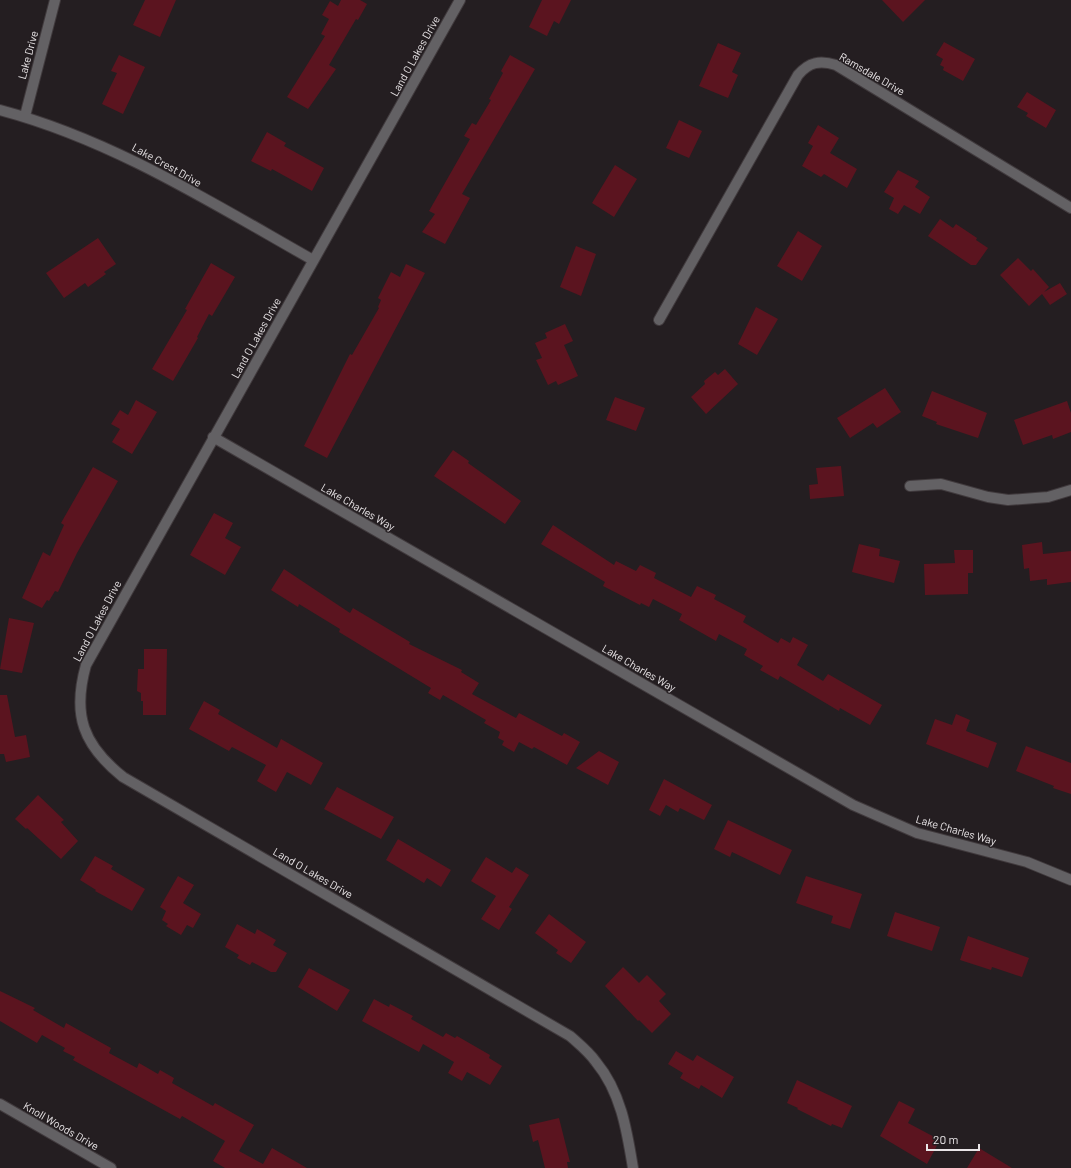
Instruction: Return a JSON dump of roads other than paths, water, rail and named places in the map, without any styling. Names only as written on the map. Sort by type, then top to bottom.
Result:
[{"type":"street","name":"Lake Drive","points":[[25,116],[55,0]]},
{"type":"street","name":"Land O Lakes Drive","points":[[460,0],[86,665],[81,684],[79,706],[83,724],[92,744],[106,763],[123,776],[570,1036],[596,1062],[616,1093],[626,1129],[633,1168]]},
{"type":"street","name":"Ramsdale Drive","points":[[659,320],[798,75],[805,67],[813,63],[825,62],[836,65],[1071,208]]},
{"type":"street","name":"Lake Crest Drive","points":[[0,110],[25,116],[79,135],[133,159],[313,260]]},
{"type":"street","name":"Lake Charles Way","points":[[213,437],[853,805],[917,833],[1027,862],[1071,880]]},
{"type":"street","points":[[910,486],[941,484],[988,497],[1008,500],[1048,498],[1071,490]]},
{"type":"street","name":"Knoll Woods Drive","points":[[0,1104],[111,1168]]}]
